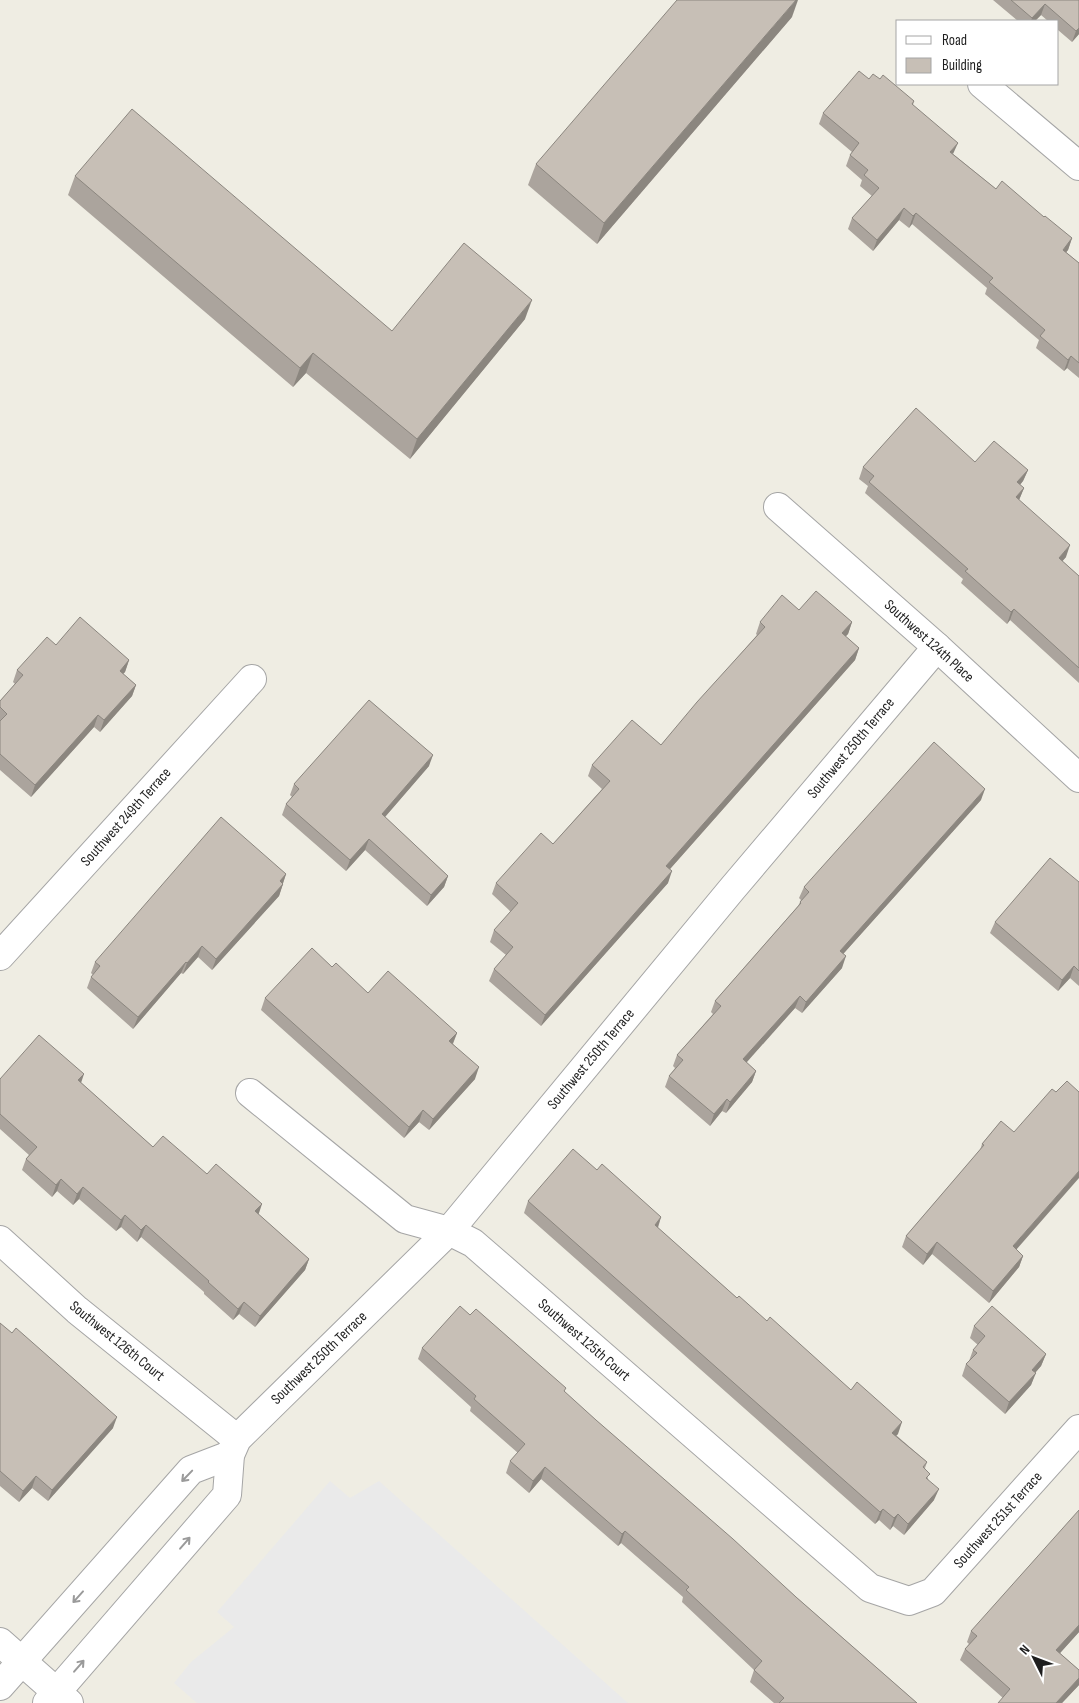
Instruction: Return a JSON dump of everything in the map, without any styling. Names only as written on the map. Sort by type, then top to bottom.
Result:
[{"type":"street","points":[[983,85],[1074,152]]},
{"type":"street","name":"Southwest 124th Place","points":[[778,507],[937,647],[1079,778]]},
{"type":"street","name":"Southwest 250th Terrace","points":[[0,1686],[191,1470],[233,1447],[450,1231],[732,889],[937,647]]},
{"type":"street","name":"Southwest 249th Terrace","points":[[0,956],[252,679]]},
{"type":"street","name":"Southwest 125th Court","points":[[250,1093],[406,1218],[450,1231],[473,1244],[870,1588],[909,1601]]},
{"type":"street","name":"Southwest 126th Court","points":[[0,1240],[233,1447]]},
{"type":"street","name":"Southwest 251st Terrace","points":[[909,1601],[933,1592],[1079,1429]]},
{"type":"street","points":[[0,1642],[57,1699],[227,1496],[233,1447]]},
{"type":"shaded area","points":[[330,1481],[350,1498],[379,1481],[628,1703],[197,1703],[174,1683],[191,1662],[234,1627],[217,1612]]},
{"type":"building","points":[[677,0],[796,0],[604,223],[536,164]]},
{"type":"building","points":[[1011,0],[1079,0],[1079,28],[1076,31],[1045,4],[1032,18]]},
{"type":"building","points":[[859,71],[869,79],[873,74],[880,79],[883,75],[914,101],[912,104],[958,143],[950,152],[996,189],[1002,181],[1072,238],[1063,250],[1079,263],[1079,363],[1071,356],[1068,360],[1040,336],[1045,330],[989,282],[993,278],[916,213],[913,216],[904,208],[877,240],[852,218],[879,188],[864,175],[868,170],[850,155],[859,143],[823,113]]},
{"type":"building","points":[[132,109],[392,331],[464,243],[532,300],[417,439],[313,353],[300,368],[75,176]]},
{"type":"building","points":[[916,408],[975,462],[994,441],[1028,470],[1017,482],[1024,488],[1016,497],[1070,545],[1059,558],[1079,576],[1079,668],[1014,609],[1011,612],[965,571],[968,569],[869,482],[874,476],[863,467]]},
{"type":"building","points":[[816,591],[852,622],[842,633],[859,648],[666,866],[672,871],[545,1015],[494,969],[513,947],[494,930],[518,903],[496,883],[541,833],[553,844],[610,781],[592,765],[632,720],[661,745],[765,627],[760,622],[782,595],[799,610]]},
{"type":"building","points":[[80,617],[129,660],[120,671],[136,685],[104,720],[98,715],[35,785],[0,754],[0,721],[7,714],[0,707],[0,701],[23,675],[17,670],[47,637],[56,645]]},
{"type":"building","points":[[369,700],[433,755],[382,814],[448,876],[431,895],[369,839],[350,860],[286,804],[299,789],[294,784]]},
{"type":"building","points":[[934,742],[985,789],[840,951],[846,956],[806,1002],[800,996],[743,1059],[756,1071],[730,1102],[727,1099],[714,1114],[669,1076],[683,1060],[677,1055],[721,1006],[715,1001],[801,903],[809,892],[804,887]]},
{"type":"building","points":[[221,817],[286,874],[280,881],[283,884],[216,959],[202,946],[138,1017],[91,977],[100,966],[95,962]]},
{"type":"building","points":[[1050,858],[1079,882],[1079,971],[1074,966],[1062,980],[995,922]]},
{"type":"building","points":[[312,948],[332,967],[336,963],[368,993],[388,971],[457,1033],[449,1041],[479,1067],[433,1119],[423,1110],[409,1127],[265,998]]},
{"type":"building","points":[[39,1035],[84,1074],[78,1080],[153,1147],[163,1136],[207,1174],[216,1164],[262,1204],[255,1211],[309,1259],[260,1316],[244,1302],[238,1309],[146,1225],[141,1230],[125,1215],[121,1220],[83,1187],[77,1194],[61,1179],[56,1185],[26,1159],[37,1147],[0,1114],[0,1079]]},
{"type":"building","points":[[1067,1081],[1079,1092],[1079,1171],[1013,1246],[1023,1256],[993,1291],[937,1242],[927,1254],[906,1236],[984,1145],[982,1144],[1001,1121],[1014,1132],[1052,1089],[1056,1092]]},
{"type":"building","points":[[573,1149],[597,1170],[602,1164],[661,1217],[655,1225],[737,1298],[739,1296],[767,1321],[770,1317],[851,1390],[857,1382],[902,1422],[892,1433],[927,1462],[923,1467],[930,1474],[926,1478],[939,1489],[908,1524],[898,1514],[894,1518],[883,1509],[880,1512],[528,1201]]},
{"type":"building","points":[[460,1306],[470,1315],[476,1309],[566,1388],[564,1391],[596,1420],[917,1703],[779,1703],[784,1698],[754,1670],[762,1661],[686,1590],[689,1587],[625,1531],[622,1534],[545,1467],[533,1481],[510,1461],[525,1444],[474,1399],[476,1396],[422,1348]]},
{"type":"building","points":[[992,1306],[1046,1354],[1032,1370],[1036,1373],[1009,1402],[966,1364],[977,1353],[973,1350],[985,1336],[974,1326]]},
{"type":"building","points":[[0,1323],[12,1333],[16,1328],[117,1417],[52,1490],[36,1476],[23,1491],[0,1471]]},
{"type":"building","points":[[1079,1510],[1079,1625],[1056,1650],[1079,1670],[1079,1678],[1056,1703],[998,1703],[1010,1689],[965,1649],[977,1636],[971,1631]]}]
